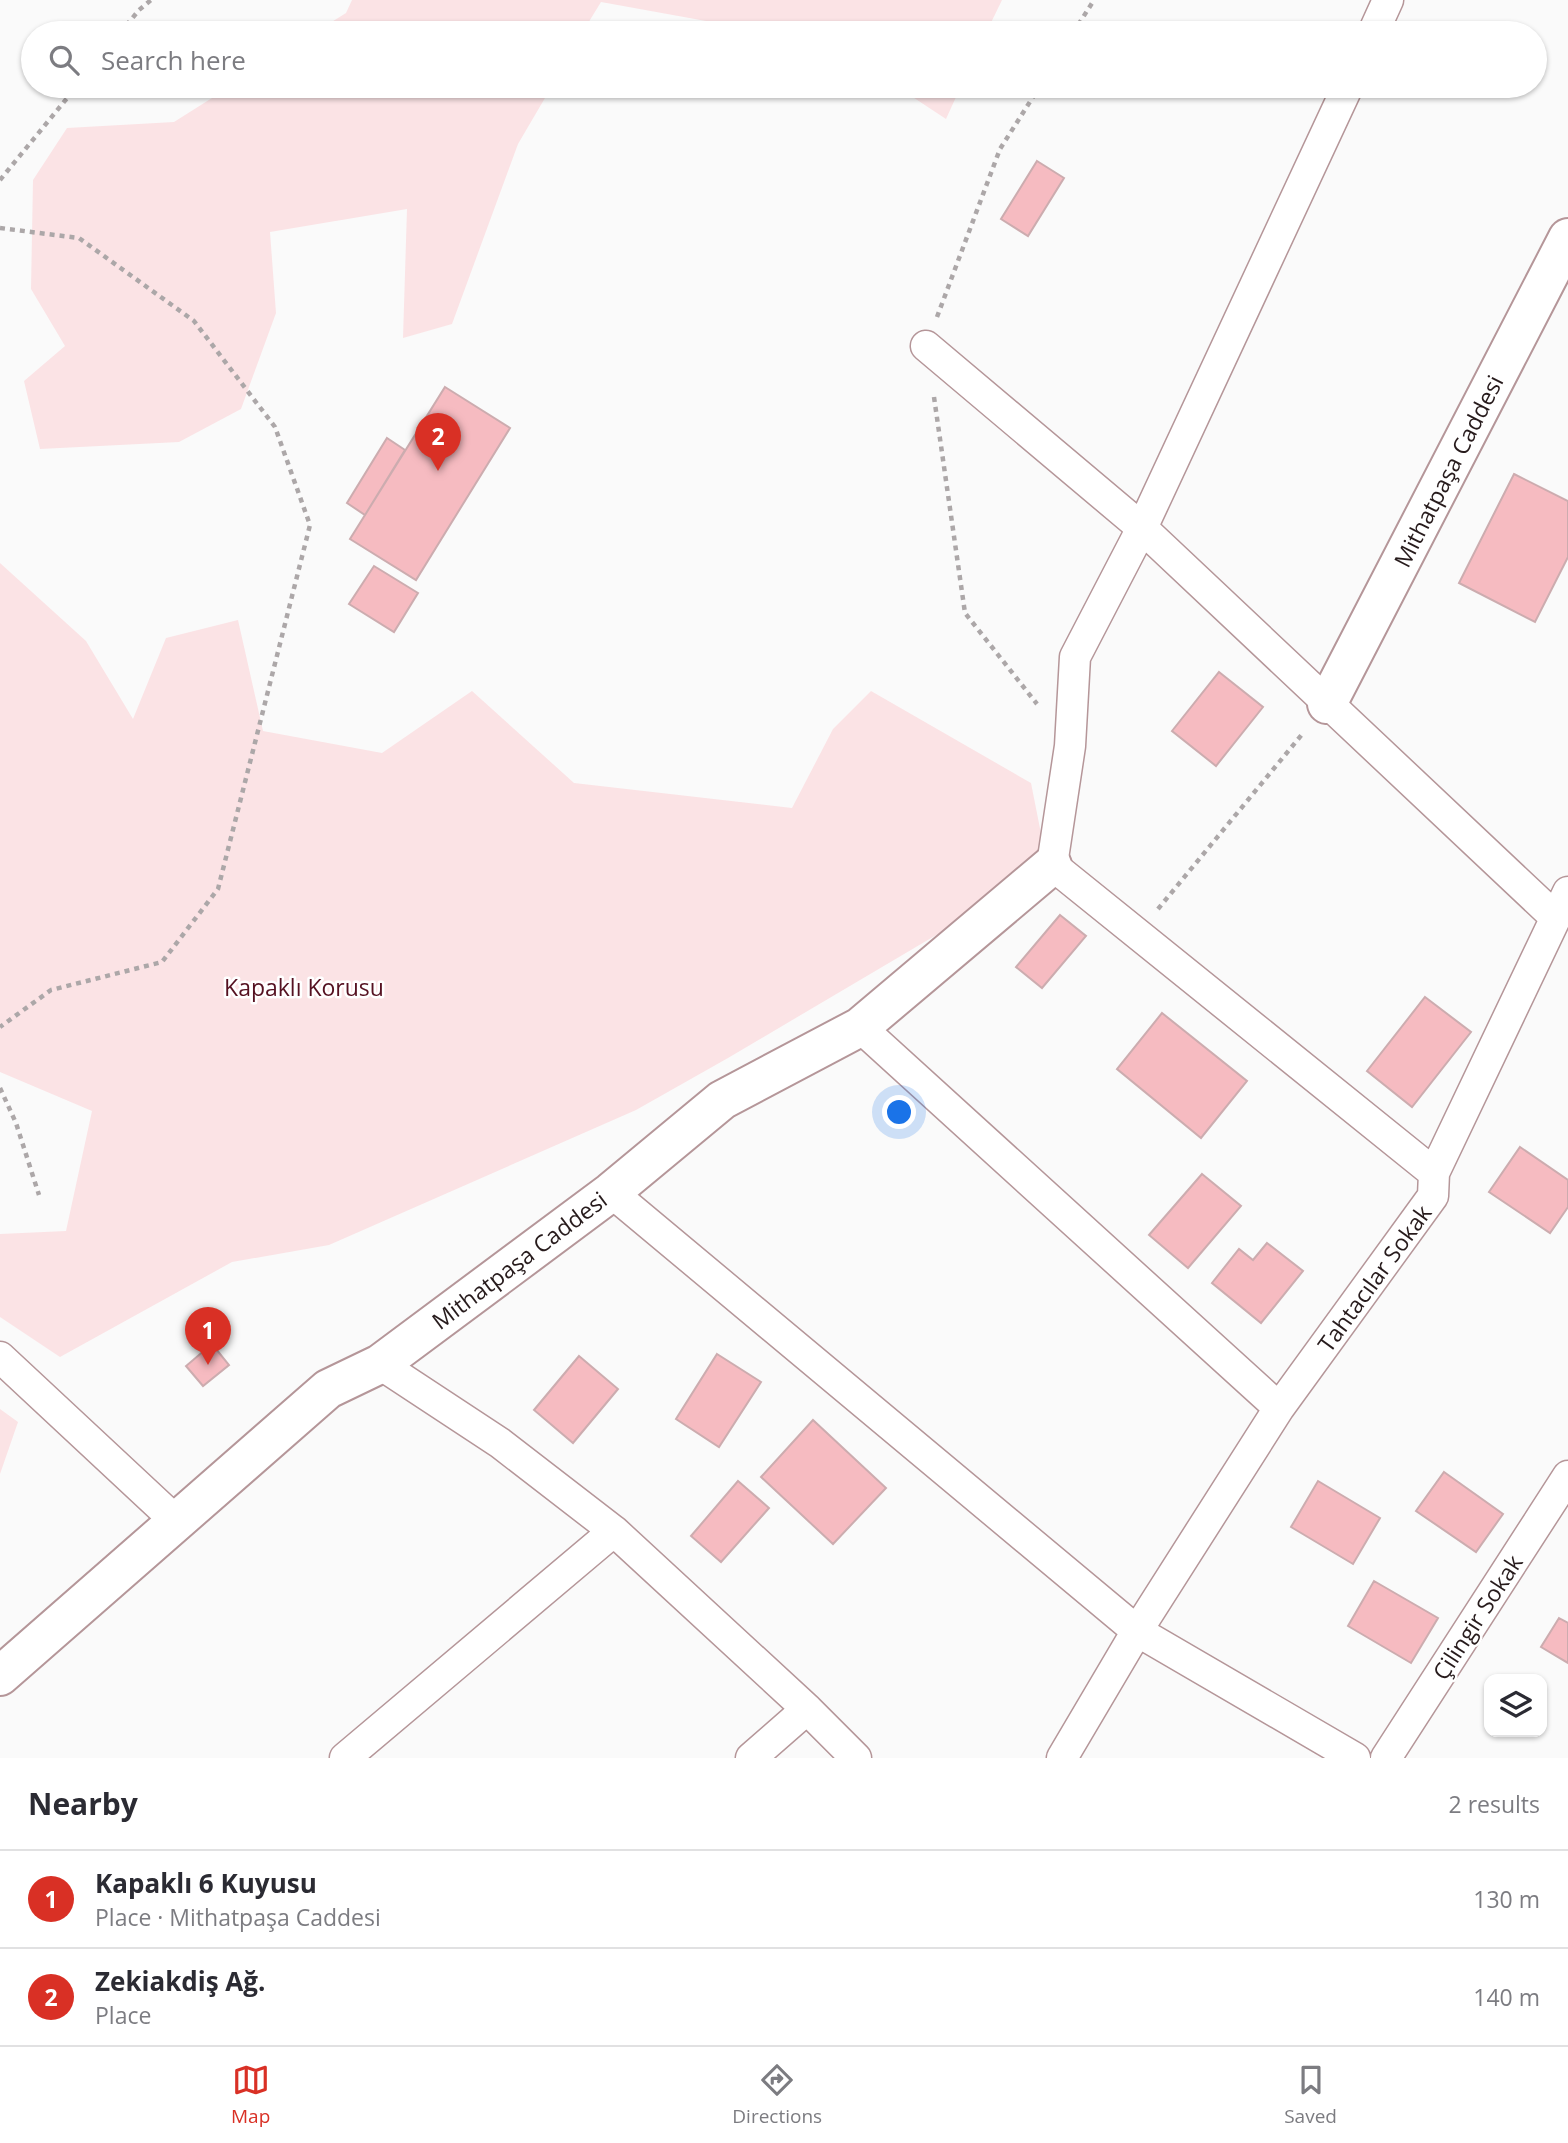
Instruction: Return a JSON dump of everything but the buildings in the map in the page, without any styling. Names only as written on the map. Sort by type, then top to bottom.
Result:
[{"type":"street","points":[[1378,21],[1388,0]]},
{"type":"street","points":[[1052,865],[1070,746],[1074,657],[1142,528],[1342,98]]},
{"type":"street","name":"Mithatpaşa Caddesi","points":[[1327,704],[1568,238]]},
{"type":"street","points":[[926,346],[1142,528],[1327,704],[1562,905],[1434,1173]]},
{"type":"street","name":"Mithatpaşa Caddesi","points":[[0,1676],[328,1389],[380,1364],[611,1192],[722,1100],[860,1027],[1052,865]]},
{"type":"street","name":"Tahtacılar Sokak","points":[[1052,865],[1434,1173],[1433,1196],[1279,1408],[1137,1631],[1062,1758]]},
{"type":"street","points":[[860,1027],[1279,1408]]},
{"type":"street","points":[[611,1192],[1137,1631],[1355,1758]]},
{"type":"street","points":[[0,1357],[177,1522]]},
{"type":"street","points":[[380,1364],[500,1443],[614,1531],[807,1709],[856,1758]]},
{"type":"street","name":"Çilingir Sokak","points":[[1386,1758],[1568,1476]]},
{"type":"street","points":[[345,1758],[614,1531]]},
{"type":"street","points":[[751,1758],[807,1709]]},
{"type":"path","points":[[131,21],[151,0]]},
{"type":"path","points":[[1081,21],[1094,0]]},
{"type":"path","points":[[0,180],[67,98]]},
{"type":"path","points":[[0,228],[79,238],[194,321],[275,427],[310,525],[218,889],[162,962],[51,990],[0,1027]]},
{"type":"path","points":[[1138,934],[1327,704]]},
{"type":"path","points":[[0,1088],[16,1123],[39,1195]]},
{"type":"green space","points":[[352,0],[1002,0],[992,21],[706,21],[601,2],[589,21],[333,21],[346,13]]},
{"type":"green space","points":[[212,98],[545,98],[518,144],[452,324],[403,338],[407,209],[270,232],[276,313],[241,409],[179,442],[40,449],[24,381],[65,346],[31,289],[33,180],[67,128],[174,122]]},
{"type":"green space","points":[[914,98],[956,98],[946,119]]},
{"type":"green space","name":"Kapaklı Korusu","points":[[0,563],[86,641],[133,719],[166,638],[238,620],[263,731],[382,753],[472,691],[574,783],[792,808],[833,729],[871,691],[1031,783],[1048,869],[636,1110],[329,1245],[232,1262],[60,1357],[0,1317],[0,1234],[66,1231],[92,1111],[0,1072]]},
{"type":"green space","points":[[0,1409],[18,1422],[0,1474]]},
{"type":"place","name":"Zekiakdiş Ağ.","points":[[438,471]]},
{"type":"place","name":"Kapaklı 6 Kuyusu","points":[[208,1365]]}]
